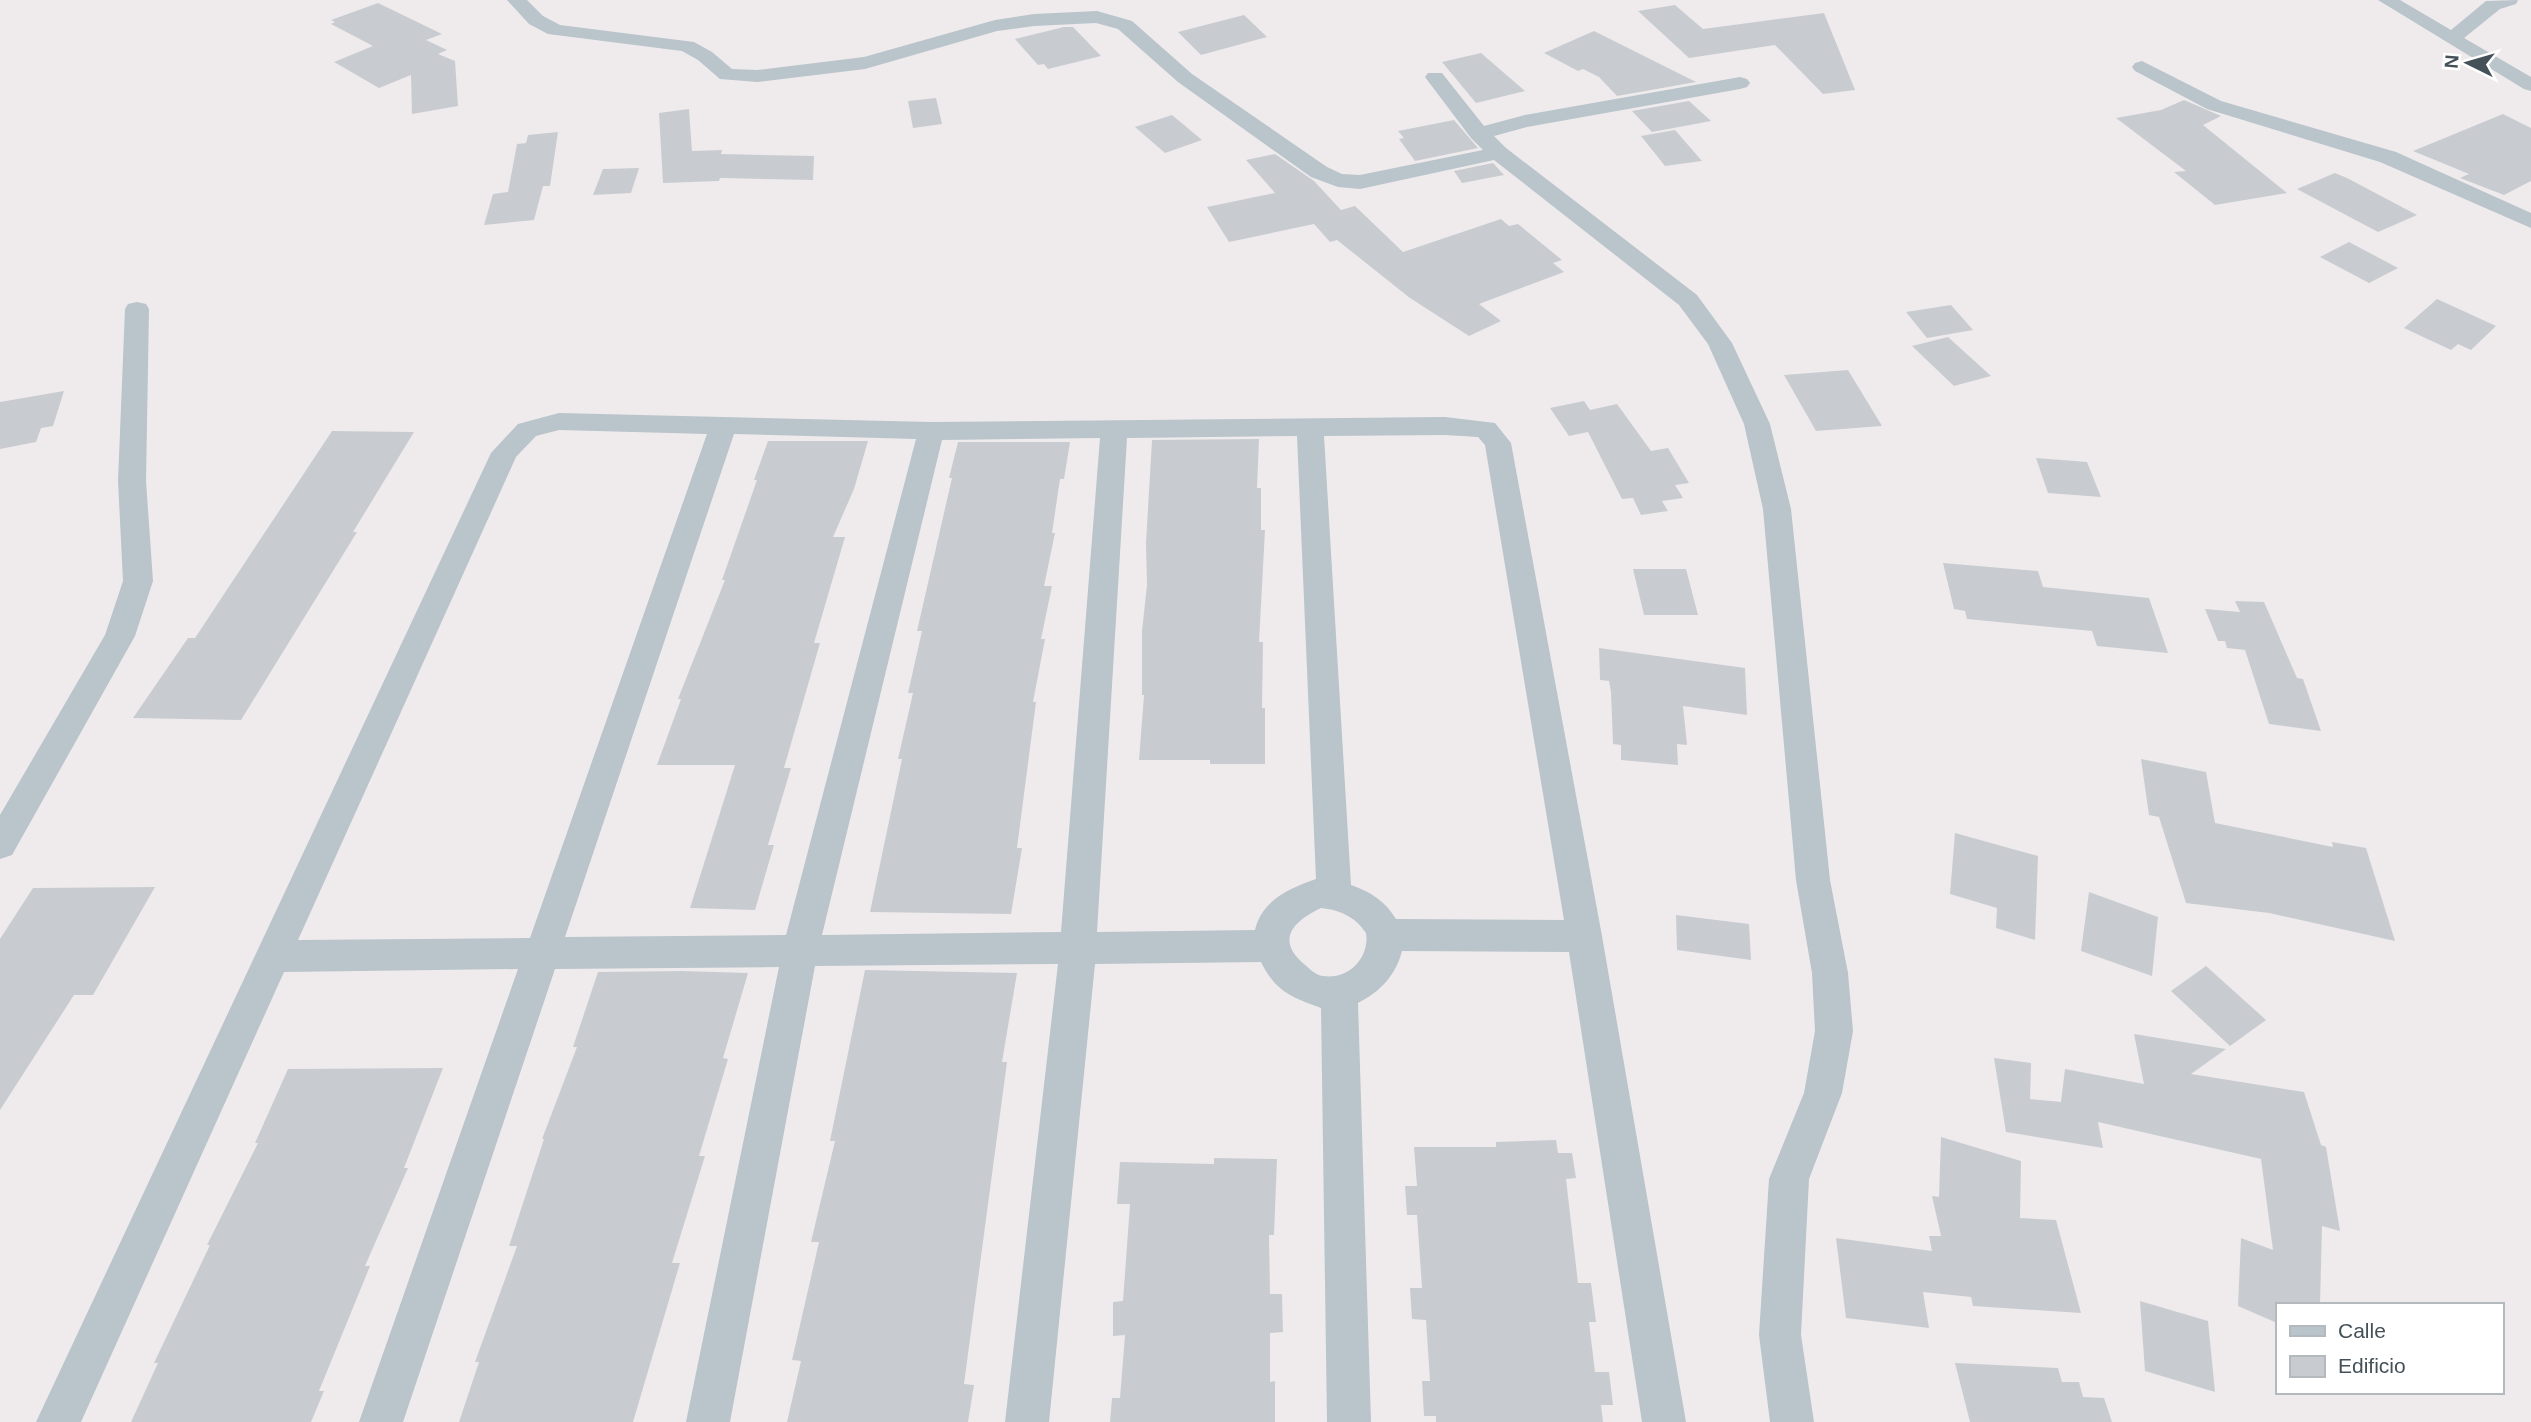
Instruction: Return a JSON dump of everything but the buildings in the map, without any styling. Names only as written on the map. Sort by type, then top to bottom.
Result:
[{"type":"street","points":[[516,0],[536,20],[555,30],[687,46],[705,56],[727,75],[757,76],[865,63],[995,26],[1034,19],[1097,17],[1125,25],[1185,78],[1320,172],[1338,180],[1360,182],[1488,143],[1524,121],[1740,83]]},
{"type":"street","points":[[2388,0],[2531,85]]},
{"type":"street","points":[[2452,38],[2493,5],[2509,0]]},
{"type":"street","points":[[2142,67],[2214,105],[2388,157],[2531,220]]},
{"type":"street","points":[[1435,77],[1488,143],[1688,300],[1720,342],[1757,424],[1777,509],[1814,880],[1830,973],[1834,1031],[1823,1093],[1789,1179],[1780,1335],[1792,1422]]},
{"type":"street","points":[[0,845],[120,636],[138,581],[132,481],[137,309]]},
{"type":"street","points":[[58,1422],[504,453],[527,430],[559,421],[931,431],[1310,427],[1486,429],[1498,443],[1584,936],[1664,1422]]},
{"type":"street","points":[[380,1422],[724,424]]},
{"type":"street","points":[[1310,427],[1334,893]]},
{"type":"street","points":[[1027,1422],[1078,950],[1114,429]]},
{"type":"street","points":[[708,1422],[800,952],[931,431]]},
{"type":"street","points":[[1318,893],[1334,893],[1352,898],[1366,907],[1377,919],[1384,935],[1384,950],[1379,965],[1355,987],[1339,992],[1320,992],[1302,986],[1287,976],[1277,962],[1272,946],[1273,931],[1289,906],[1302,897],[1318,893]]},
{"type":"street","points":[[1384,935],[1584,936]]},
{"type":"street","points":[[273,956],[1272,946]]},
{"type":"street","points":[[1339,992],[1349,1422]]}]
